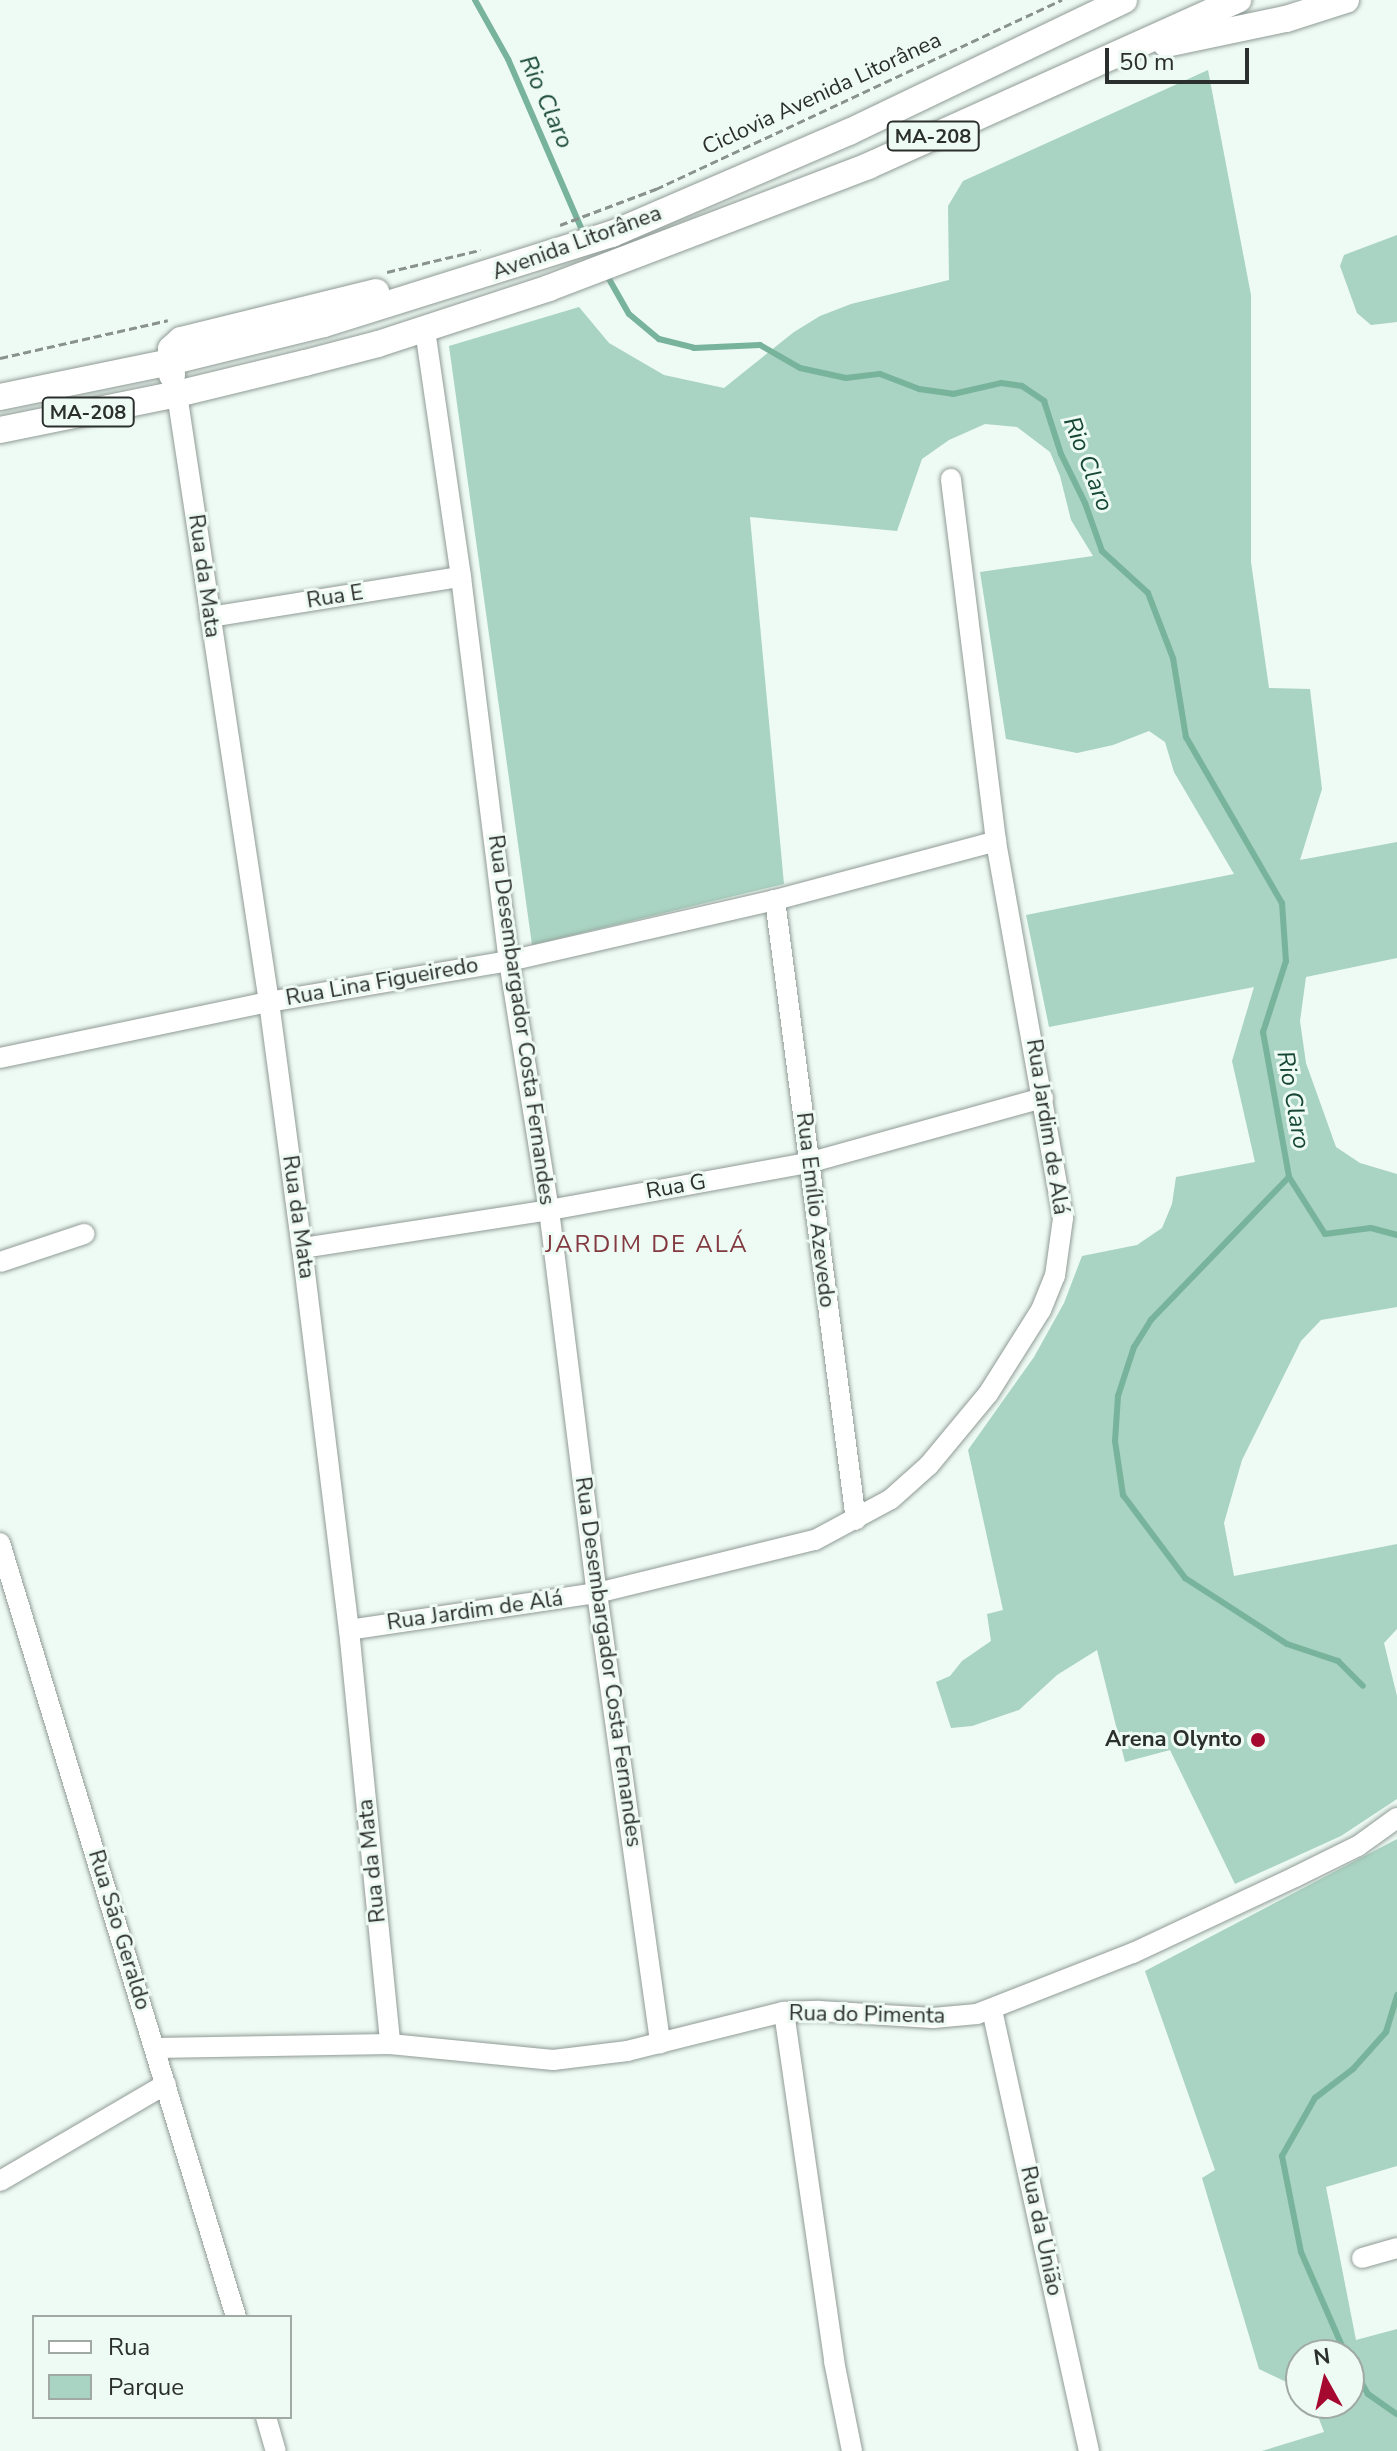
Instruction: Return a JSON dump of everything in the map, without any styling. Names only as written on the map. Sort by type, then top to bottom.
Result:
[{"type":"main road","name":"Avenida Litorânea","points":[[0,397],[170,362],[324,324],[538,260],[612,234],[849,132],[1124,0]]},
{"type":"main road","name":"Avenida Litorânea","points":[[0,430],[177,394],[425,330],[624,262],[868,166],[1238,0]]},
{"type":"main road","name":"Avenida Litorânea","points":[[1115,55],[1273,22],[1346,0]]},
{"type":"main road","points":[[170,362],[177,394]]},
{"type":"street","name":"Rua Desembargador Costa Fernandes","points":[[425,330],[461,577],[509,961],[549,1210],[597,1593],[660,2044]]},
{"type":"street","name":"Rua da Mata","points":[[177,394],[269,1002],[302,1248],[349,1630],[390,2044]]},
{"type":"street","name":"Rua Jardim de Alá","points":[[349,1630],[597,1593],[815,1540],[891,1499],[957,1434],[988,1394],[1041,1310],[1055,1276],[1063,1218],[996,841],[951,479]]},
{"type":"street","name":"Rua E","points":[[210,617],[461,577]]},
{"type":"street","name":"Rua Lina Figueiredo","points":[[0,1058],[269,1002],[509,961],[775,900],[996,841]]},
{"type":"street","name":"Rua Emílio Azevedo","points":[[775,900],[856,1520]]},
{"type":"street","name":"Rua G","points":[[302,1248],[549,1210],[808,1163],[1043,1098]]},
{"type":"street","points":[[0,1262],[84,1234]]},
{"type":"street","name":"Rua São Geraldo","points":[[0,1543],[235,2315]]},
{"type":"street","name":"Rua do Pimenta","points":[[155,2048],[390,2044],[553,2060],[591,2058],[660,2044],[784,2012],[819,2011],[933,2018],[992,2010],[1133,1953],[1282,1884],[1358,1846],[1397,1818]]},
{"type":"street","name":"Rua da União","points":[[992,2010],[1089,2451]]},
{"type":"street","points":[[784,2012],[834,2361],[852,2451]]},
{"type":"street","points":[[0,2181],[166,2084]]},
{"type":"street","points":[[1362,2258],[1397,2248]]},
{"type":"street","points":[[267,2419],[276,2451]]},
{"type":"path","name":"Ciclovia Avenida Litorânea","points":[[593,212],[656,189],[1062,0]]},
{"type":"green space","points":[[1208,70],[1251,295],[1251,562],[1269,688],[1310,689],[1322,789],[1300,860],[1397,842],[1397,958],[1306,977],[1300,1021],[1306,1063],[1336,1147],[1360,1163],[1397,1174],[1397,1307],[1321,1320],[1301,1341],[1242,1460],[1224,1523],[1234,1576],[1397,1544],[1397,1629],[1384,1643],[1397,1696],[1397,1799],[1341,1836],[1235,1884],[1170,1750],[1125,1762],[1097,1650],[1057,1675],[1019,1710],[972,1726],[951,1728],[936,1682],[950,1676],[962,1661],[991,1641],[987,1614],[1003,1610],[968,1450],[1034,1357],[1064,1303],[1082,1256],[1137,1245],[1162,1228],[1172,1204],[1176,1177],[1255,1162],[1232,1061],[1254,987],[1049,1027],[1026,915],[1234,874],[1174,772],[1165,742],[1149,731],[1113,745],[1077,753],[1006,739],[980,572],[1093,556],[1071,520],[1060,476],[1050,452],[1017,427],[985,424],[949,440],[922,459],[897,531],[750,517],[784,884],[532,945],[449,346],[579,307],[609,343],[664,375],[724,388],[794,332],[820,316],[851,304],[949,280],[948,206],[963,181]]},
{"type":"green space","points":[[1397,235],[1397,322],[1371,325],[1357,313],[1340,266],[1344,255]]},
{"type":"green space","points":[[1397,1839],[1397,2166],[1326,2187],[1356,2339],[1285,2339],[1285,2381],[1259,2369],[1202,2178],[1215,2170],[1145,1971]]},
{"type":"green space","points":[[1397,2329],[1397,2451],[1262,2451],[1324,2432],[1319,2419],[1365,2419],[1365,2339],[1360,2339]]},
{"type":"waterway","name":"Rio Claro","points":[[475,0],[508,59],[584,235]]},
{"type":"waterway","name":"Rio Claro","points":[[605,272],[629,314],[659,339],[694,348],[760,345],[800,368],[846,378],[880,374],[919,389],[953,394],[1001,383],[1022,386],[1044,401],[1061,454],[1085,503],[1102,551],[1148,593],[1173,658],[1186,737],[1282,903],[1286,961],[1263,1032],[1289,1177],[1325,1234],[1371,1228],[1397,1235]]},
{"type":"waterway","name":"Rio Claro","points":[[1289,1177],[1151,1320],[1134,1347],[1118,1396],[1115,1441],[1123,1495],[1185,1578],[1287,1644],[1338,1661],[1363,1686]]},
{"type":"waterway","points":[[1339,2339],[1301,2252],[1282,2156],[1315,2098],[1353,2069],[1386,2032],[1397,1995]]},
{"type":"waterway","points":[[1365,2389],[1397,2414]]},
{"type":"place","name":"Arena Olynto","points":[[1258,1740]]},
{"type":"district","name":"JARDIM DE ALÁ","points":[[647,1245]]}]
